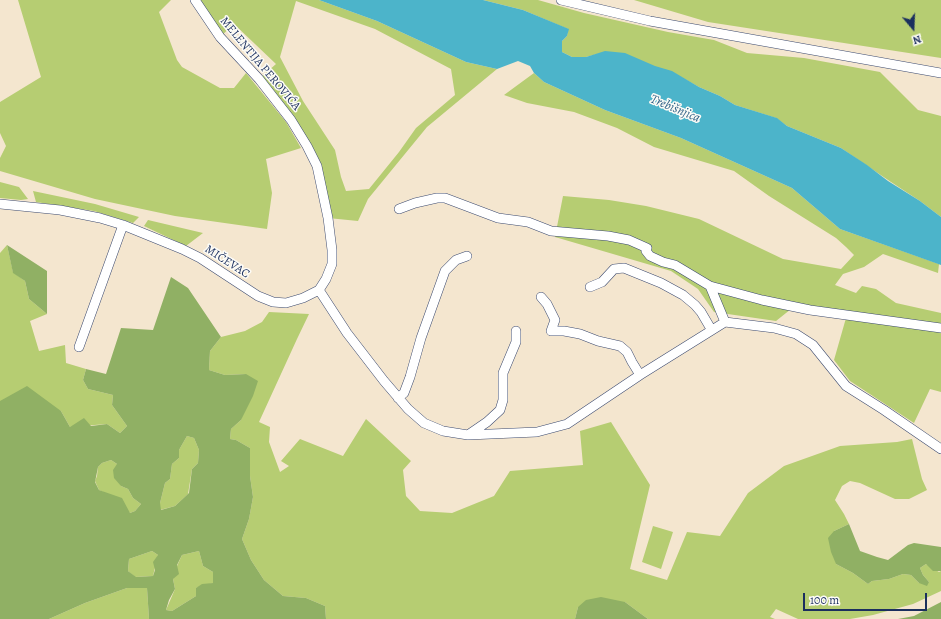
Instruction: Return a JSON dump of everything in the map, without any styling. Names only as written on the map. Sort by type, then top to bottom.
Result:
[{"type":"street","name":"MELENTIJA PEROVIĆA","points":[[195,0],[220,37],[260,78],[291,120],[317,166],[328,218],[332,250],[332,264],[326,279],[319,290]]},
{"type":"street","points":[[561,0],[650,21],[941,73]]},
{"type":"street","points":[[399,209],[415,203],[436,198],[445,198],[498,218],[528,222],[551,231],[608,236],[629,240],[647,248],[646,251],[650,256],[663,262],[675,265],[710,286],[762,300],[810,310],[941,328]]},
{"type":"street","name":"MIČEVAC","points":[[0,204],[60,210],[100,218],[123,225],[200,258],[258,296],[273,302],[286,303],[303,298],[319,290]]},
{"type":"street","points":[[79,348],[123,225]]},
{"type":"street","points":[[398,398],[404,393],[410,377],[420,338],[445,271],[456,260],[467,256]]},
{"type":"street","points":[[590,287],[602,282],[614,269],[624,268],[661,283],[683,295],[698,308],[712,330]]},
{"type":"street","points":[[710,286],[725,322]]},
{"type":"street","points":[[319,290],[347,333],[398,398],[424,423],[443,431],[468,436],[537,432],[567,424],[640,375],[725,322],[774,328],[796,334],[813,346],[846,386],[941,449]]},
{"type":"street","points":[[541,297],[547,304],[554,320],[552,332],[564,331],[580,334],[598,341],[620,346],[627,352],[640,375]]},
{"type":"street","points":[[468,436],[500,410],[503,400],[503,373],[516,342],[516,331]]},
{"type":"green space","points":[[18,0],[171,0],[159,12],[177,60],[182,67],[220,88],[234,88],[246,73],[286,122],[301,148],[266,159],[272,193],[267,229],[175,216],[95,199],[0,171],[0,158],[6,146],[0,133],[0,102],[41,77]]},
{"type":"green space","points":[[195,0],[319,0],[377,21],[466,62],[497,69],[427,127],[368,199],[358,221],[328,218],[317,166],[259,79],[276,64],[234,24],[220,37]],"holes":[[[296,1],[375,29],[451,69],[455,95],[416,128],[369,189],[346,191],[341,177],[335,150],[303,101],[280,57]]]},
{"type":"green space","points":[[483,0],[538,0],[584,13],[668,32],[714,40],[747,53],[804,58],[880,72],[918,110],[941,116],[941,217],[920,201],[841,148],[787,126],[776,118],[735,105],[672,72],[605,52],[586,57],[572,57],[562,52],[562,41],[567,36],[568,29],[523,10]]},
{"type":"green space","points":[[634,0],[941,0],[941,58],[708,22]]},
{"type":"green space","points":[[534,73],[544,82],[605,110],[681,138],[792,188],[840,229],[939,264],[938,273],[883,254],[864,267],[843,274],[835,285],[856,293],[862,286],[876,289],[896,303],[941,313],[941,392],[930,389],[914,423],[850,381],[834,360],[846,318],[791,309],[776,321],[714,312],[698,289],[671,271],[555,237],[563,196],[609,200],[646,206],[699,219],[783,259],[841,269],[854,255],[836,238],[769,196],[734,171],[654,147],[617,128],[574,112],[527,103],[504,95]]},
{"type":"green space","points":[[0,182],[19,187],[28,199],[21,200],[0,198]]},
{"type":"green space","points":[[33,191],[95,204],[139,217],[133,223],[94,211],[36,202]]},
{"type":"green space","points":[[148,220],[203,233],[186,246],[144,226]]},
{"type":"green space","points":[[7,245],[13,272],[25,281],[29,299],[47,314],[30,321],[39,351],[65,345],[66,363],[86,369],[83,380],[88,389],[113,395],[112,405],[127,426],[120,433],[107,424],[70,427],[61,411],[0,401],[0,253]]},
{"type":"green space","points":[[7,245],[47,271],[47,314],[29,299],[25,281],[13,273]]},
{"type":"green space","points":[[171,277],[188,288],[221,337],[210,351],[209,370],[225,375],[246,374],[258,381],[253,396],[241,420],[231,429],[230,439],[236,440],[250,448],[250,476],[253,497],[249,519],[242,539],[251,560],[264,580],[283,596],[306,598],[325,606],[326,619],[149,619],[147,588],[127,588],[85,603],[49,619],[0,619],[0,401],[27,386],[61,411],[70,427],[84,418],[91,426],[107,424],[120,433],[127,426],[112,405],[113,395],[88,389],[83,380],[86,369],[106,374],[121,328],[153,330]],"holes":[[[187,436],[194,438],[199,450],[198,463],[192,469],[189,493],[175,506],[161,510],[160,503],[165,483],[170,479],[172,464],[179,458],[179,450]],[[111,460],[117,464],[113,470],[114,478],[121,486],[128,489],[133,498],[141,504],[135,511],[130,513],[122,498],[99,490],[95,482],[98,467],[102,463]],[[152,551],[158,555],[153,562],[155,570],[153,576],[136,577],[128,571],[129,559]],[[199,551],[203,566],[213,572],[213,583],[202,584],[196,588],[196,596],[172,611],[166,610],[175,589],[173,579],[179,574],[177,565],[182,555]]]},
{"type":"green space","points":[[269,312],[309,314],[259,422],[270,427],[269,442],[280,472],[289,466],[281,461],[300,439],[343,456],[366,419],[411,461],[403,470],[406,496],[420,511],[452,513],[494,496],[510,471],[583,465],[580,431],[611,422],[650,485],[630,569],[667,580],[687,532],[720,536],[748,493],[784,466],[840,446],[897,442],[912,439],[922,479],[927,490],[909,499],[895,499],[860,483],[850,481],[842,486],[835,500],[849,524],[834,531],[836,564],[853,573],[868,584],[872,581],[889,579],[903,574],[911,575],[919,583],[929,582],[923,575],[920,568],[926,564],[939,572],[941,571],[941,591],[913,604],[873,615],[850,619],[798,619],[776,609],[770,617],[775,619],[648,619],[625,602],[578,607],[575,619],[326,619],[325,606],[306,598],[283,596],[264,580],[251,560],[242,539],[249,519],[253,497],[250,476],[250,448],[236,440],[230,439],[231,429],[241,420],[246,374],[225,375],[209,370],[210,351],[221,337],[245,331],[262,322]]},
{"type":"green space","points":[[187,436],[194,438],[199,450],[198,463],[192,469],[188,494],[175,506],[160,510],[160,503],[165,483],[170,479],[172,464],[179,458],[179,450]]},
{"type":"green space","points":[[111,460],[117,464],[121,486],[128,489],[133,498],[141,504],[135,511],[130,513],[107,494],[99,490],[95,481],[98,467],[102,463]]},
{"type":"green space","points":[[849,524],[860,551],[888,560],[908,545],[914,543],[941,547],[941,571],[933,571],[926,564],[920,568],[923,575],[929,582],[927,586],[919,583],[911,575],[903,574],[889,579],[872,581],[868,584],[853,573],[836,564],[831,552],[828,538],[834,531]]},
{"type":"green space","points":[[653,526],[673,532],[661,569],[642,562]]},
{"type":"green space","points":[[152,551],[158,555],[153,576],[135,577],[128,571],[129,559]]},
{"type":"green space","points":[[199,551],[203,566],[213,572],[213,583],[196,588],[196,596],[172,611],[166,610],[175,589],[173,579],[182,555]]},
{"type":"green space","points":[[127,588],[147,588],[149,619],[49,619],[85,603]]},
{"type":"green space","points":[[601,597],[625,602],[648,619],[575,619],[578,607],[586,600]]},
{"type":"green space","points":[[941,602],[941,619],[898,619],[914,616]]},
{"type":"water","name":"Trebišnjica","points":[[319,0],[483,0],[523,10],[569,29],[567,36],[562,41],[562,52],[572,57],[586,57],[605,51],[625,53],[655,66],[672,71],[699,87],[720,96],[735,105],[777,118],[787,126],[841,148],[888,181],[920,201],[941,217],[941,265],[840,229],[792,188],[681,138],[605,110],[544,82],[534,73],[530,66],[518,61],[497,69],[466,62],[377,21]]}]
